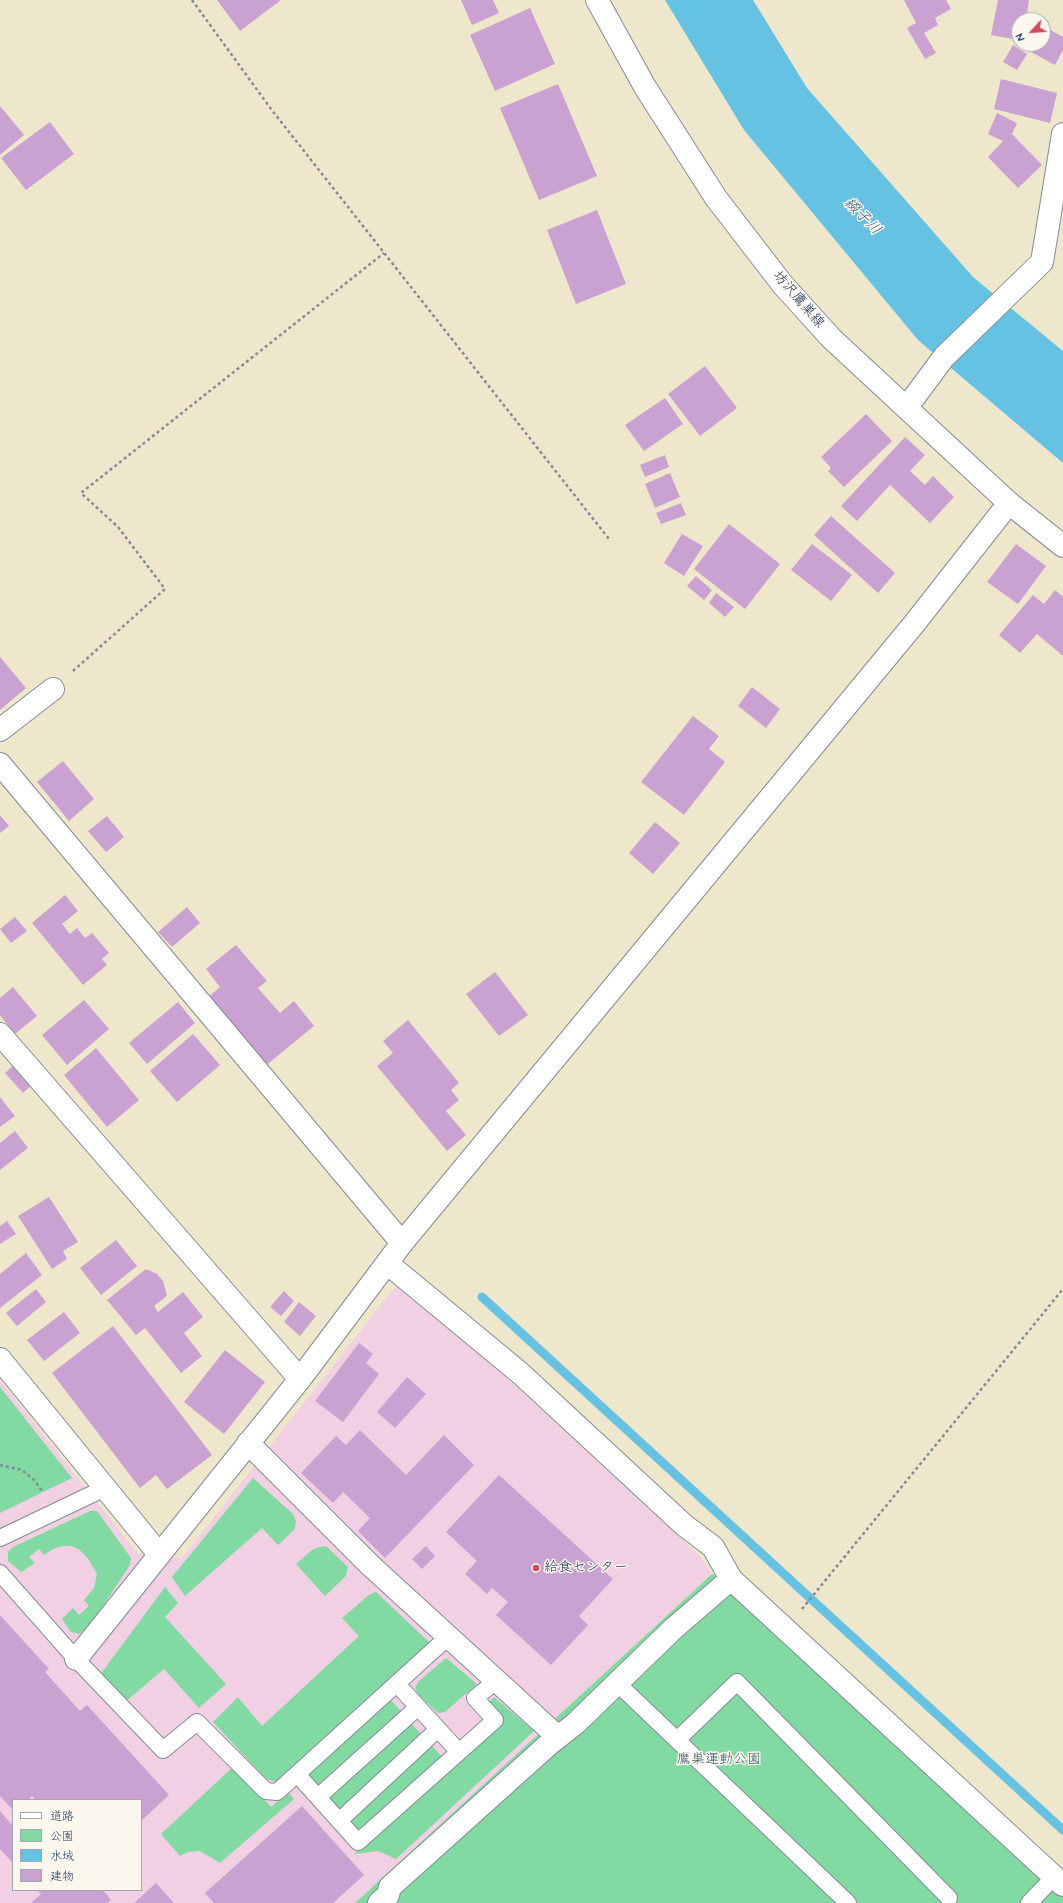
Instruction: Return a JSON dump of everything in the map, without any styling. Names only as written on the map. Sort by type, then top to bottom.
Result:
[{"type":"street","name":"坊沢鷹巣線","points":[[597,0],[645,87],[716,198],[778,278],[832,339],[1009,503],[1063,546]]},
{"type":"street","points":[[906,407],[944,357],[1042,262],[1063,134]]},
{"type":"street","points":[[76,1659],[300,1379],[402,1243],[914,624],[1009,503]]},
{"type":"street","points":[[0,730],[53,689]]},
{"type":"street","points":[[0,764],[402,1243]]},
{"type":"street","points":[[0,1034],[300,1379]]},
{"type":"street","points":[[387,1263],[520,1373],[684,1525],[713,1547],[731,1579],[907,1739],[1059,1881]]},
{"type":"street","points":[[0,1359],[159,1554]]},
{"type":"street","points":[[248,1444],[370,1565],[558,1737]]},
{"type":"street","points":[[379,1903],[388,1895],[390,1888],[558,1737],[576,1723],[673,1629],[731,1579]]},
{"type":"lane","points":[[0,1538],[105,1488]]},
{"type":"lane","points":[[0,1573],[76,1659],[163,1750],[197,1722],[266,1791],[277,1792],[448,1637]]},
{"type":"lane","points":[[297,1774],[358,1842],[495,1720],[475,1698],[496,1681]]},
{"type":"lane","points":[[678,1740],[737,1682],[948,1898]]},
{"type":"lane","points":[[617,1683],[848,1903]]},
{"type":"lane","points":[[397,1684],[459,1752]]},
{"type":"lane","points":[[318,1798],[418,1707]]},
{"type":"lane","points":[[339,1821],[438,1729]]},
{"type":"lane","points":[[1029,1903],[1059,1881]]},
{"type":"path","points":[[192,0],[271,109],[609,539]]},
{"type":"path","points":[[53,689],[164,589],[118,527],[82,493],[384,253]]},
{"type":"path","points":[[781,1625],[801,1610],[1063,1289]]},
{"type":"path","points":[[0,1465],[22,1470],[34,1480],[57,1511]]},
{"type":"shaded area","points":[[396,1286],[501,1373],[699,1555],[712,1574],[355,1903],[0,1903],[0,1380],[138,1554],[182,1558]]},
{"type":"green space","points":[[0,1387],[72,1478],[0,1513]]},
{"type":"green space","points":[[253,1478],[293,1514],[296,1521],[294,1530],[278,1545],[262,1528],[185,1596],[172,1577]]},
{"type":"green space","points":[[90,1511],[97,1511],[131,1558],[130,1565],[88,1629],[79,1634],[71,1632],[62,1619],[73,1608],[79,1615],[89,1606],[84,1600],[94,1588],[97,1574],[89,1560],[80,1550],[72,1546],[62,1546],[53,1549],[44,1555],[39,1549],[29,1557],[35,1563],[21,1572],[8,1561],[8,1552],[13,1547]]},
{"type":"green space","points":[[326,1546],[348,1567],[346,1576],[325,1596],[296,1564],[312,1550]]},
{"type":"green space","name":"鷹巣運動公園","points":[[712,1574],[731,1579],[1063,1881],[1063,1903],[355,1903]]},
{"type":"green space","points":[[165,1587],[178,1603],[165,1617],[226,1684],[199,1708],[164,1669],[125,1702],[100,1675]]},
{"type":"green space","points":[[376,1592],[431,1644],[278,1782],[266,1779],[213,1722],[238,1697],[262,1726],[359,1636],[342,1618],[369,1595]]},
{"type":"green space","points":[[446,1658],[477,1684],[445,1712],[438,1713],[419,1695],[415,1688],[418,1682]]},
{"type":"green space","points":[[494,1697],[534,1731],[396,1859],[378,1851],[354,1854],[503,1719],[488,1703]]},
{"type":"green space","points":[[389,1698],[401,1711],[317,1787],[305,1775]]},
{"type":"green space","points":[[410,1722],[422,1735],[337,1812],[326,1799]]},
{"type":"green space","points":[[432,1746],[444,1759],[359,1835],[347,1822]]},
{"type":"green space","points":[[234,1766],[271,1807],[288,1792],[294,1799],[220,1863],[200,1851],[188,1852],[180,1856],[161,1834]]},
{"type":"water","name":"綴子川","points":[[665,0],[753,0],[807,88],[973,277],[1063,351],[1063,463],[918,340],[744,130]]},
{"type":"building","points":[[217,0],[281,0],[240,31]]},
{"type":"building","points":[[461,0],[493,0],[499,13],[472,25]]},
{"type":"building","points":[[904,0],[946,0],[951,9],[935,18],[938,25],[924,33],[936,53],[925,59],[907,28],[916,23]]},
{"type":"building","points":[[998,0],[1029,0],[1027,12],[1011,12],[1011,39],[991,35]]},
{"type":"building","points":[[530,8],[555,64],[495,91],[470,35]]},
{"type":"building","points":[[1051,30],[1063,37],[1063,50],[1055,65],[1031,52],[1051,52]]},
{"type":"building","points":[[1011,48],[1011,52],[1024,52],[1027,54],[1017,70],[1003,62]]},
{"type":"building","points":[[1001,79],[1057,93],[1050,123],[994,109]]},
{"type":"building","points":[[558,84],[597,176],[539,200],[500,108]]},
{"type":"building","points":[[0,106],[24,135],[0,155]]},
{"type":"building","points":[[997,113],[1017,123],[1012,134],[1042,165],[1018,188],[988,157],[1003,141],[988,134]]},
{"type":"building","points":[[50,122],[74,154],[26,190],[1,158]]},
{"type":"building","points":[[597,210],[626,284],[576,304],[547,230]]},
{"type":"building","points":[[705,366],[737,408],[700,436],[668,394]]},
{"type":"building","points":[[665,398],[683,424],[644,451],[625,425]]},
{"type":"building","points":[[866,414],[892,441],[844,487],[828,471],[831,468],[821,457]]},
{"type":"building","points":[[905,437],[925,455],[910,471],[925,485],[933,476],[954,497],[930,523],[890,485],[857,521],[841,506]]},
{"type":"building","points":[[665,455],[669,467],[645,477],[640,465]]},
{"type":"building","points":[[670,473],[680,497],[655,508],[645,484]]},
{"type":"building","points":[[681,503],[686,515],[661,524],[656,513]]},
{"type":"building","points":[[831,516],[895,573],[878,593],[814,535]]},
{"type":"building","points":[[729,524],[780,564],[745,609],[694,569]]},
{"type":"building","points":[[682,534],[703,546],[684,576],[664,563]]},
{"type":"building","points":[[812,544],[852,575],[831,601],[791,570]]},
{"type":"building","points":[[1016,544],[1046,566],[1018,604],[987,582]]},
{"type":"building","points":[[696,576],[712,590],[704,600],[687,586]]},
{"type":"building","points":[[1055,590],[1063,597],[1063,656],[1037,634],[1020,653],[999,635],[1033,595],[1044,604]]},
{"type":"building","points":[[716,593],[734,607],[725,617],[709,603]]},
{"type":"building","points":[[0,657],[26,688],[0,710]]},
{"type":"building","points":[[752,687],[780,709],[766,728],[738,706]]},
{"type":"building","points":[[693,716],[719,736],[709,749],[725,762],[684,815],[641,782]]},
{"type":"building","points":[[63,761],[94,799],[69,821],[37,782]]},
{"type":"building","points":[[0,815],[9,826],[0,833]]},
{"type":"building","points":[[107,816],[124,837],[106,852],[88,831]]},
{"type":"building","points":[[655,822],[680,843],[653,874],[629,853]]},
{"type":"building","points":[[65,895],[78,911],[62,924],[70,934],[77,928],[85,938],[92,933],[109,953],[102,959],[107,965],[83,985],[32,923]]},
{"type":"building","points":[[187,907],[200,923],[172,947],[158,932]]},
{"type":"building","points":[[15,917],[27,931],[11,943],[0,929]]},
{"type":"building","points":[[236,945],[267,981],[258,988],[280,1013],[294,1001],[314,1026],[264,1067],[206,999],[220,987],[206,969]]},
{"type":"building","points":[[495,972],[528,1015],[499,1036],[466,994]]},
{"type":"building","points":[[13,987],[37,1016],[15,1034],[0,1015],[0,998]]},
{"type":"building","points":[[84,1000],[109,1029],[67,1065],[42,1035]]},
{"type":"building","points":[[178,1002],[195,1023],[147,1064],[129,1043]]},
{"type":"building","points":[[408,1020],[459,1083],[451,1090],[459,1100],[446,1111],[466,1135],[447,1151],[377,1066],[393,1053],[383,1041]]},
{"type":"building","points":[[193,1034],[220,1065],[177,1102],[150,1071]]},
{"type":"building","points":[[96,1048],[139,1100],[107,1127],[64,1075]]},
{"type":"building","points":[[16,1063],[34,1083],[23,1093],[5,1073]]},
{"type":"building","points":[[0,1097],[15,1116],[0,1127]]},
{"type":"building","points":[[15,1131],[28,1148],[0,1170],[0,1143]]},
{"type":"building","points":[[49,1197],[78,1242],[63,1251],[67,1259],[52,1269],[18,1216]]},
{"type":"building","points":[[7,1221],[16,1234],[0,1244],[0,1226]]},
{"type":"building","points":[[116,1240],[137,1266],[101,1295],[80,1268]]},
{"type":"building","points":[[26,1253],[42,1275],[0,1308],[0,1274]]},
{"type":"building","points":[[146,1269],[157,1274],[163,1281],[167,1296],[154,1306],[158,1312],[183,1292],[203,1317],[184,1333],[202,1356],[181,1373],[145,1328],[136,1335],[107,1300]]},
{"type":"building","points":[[36,1289],[46,1302],[17,1326],[6,1313]]},
{"type":"building","points":[[284,1291],[294,1301],[281,1316],[270,1307]]},
{"type":"building","points":[[299,1302],[316,1316],[300,1336],[284,1322]]},
{"type":"building","points":[[64,1312],[80,1333],[44,1361],[27,1340]]},
{"type":"building","points":[[113,1326],[212,1455],[167,1489],[156,1475],[140,1488],[52,1373]]},
{"type":"building","points":[[359,1343],[373,1354],[366,1363],[379,1374],[343,1422],[315,1401]]},
{"type":"building","points":[[225,1350],[265,1382],[224,1434],[184,1402]]},
{"type":"building","points":[[407,1377],[426,1394],[395,1428],[377,1412]]},
{"type":"building","points":[[360,1430],[406,1475],[444,1435],[474,1465],[385,1558],[358,1531],[370,1518],[343,1492],[333,1503],[301,1473],[336,1436],[346,1445]]},
{"type":"building","name":"給食センター","points":[[499,1475],[613,1579],[579,1616],[588,1625],[551,1665],[496,1615],[508,1602],[492,1588],[487,1594],[465,1574],[477,1561],[446,1532]]},
{"type":"building","points":[[426,1546],[435,1556],[422,1569],[412,1559]]},
{"type":"building","points":[[0,1615],[49,1669],[45,1672],[80,1711],[87,1705],[169,1795],[142,1820],[142,1799],[35,1799],[32,1796],[29,1799],[12,1799],[12,1809],[0,1796]]},
{"type":"building","points":[[302,1806],[364,1875],[333,1903],[214,1903],[205,1893]]},
{"type":"building","points":[[0,1811],[12,1825],[12,1862],[0,1849]]},
{"type":"building","points":[[156,1883],[174,1903],[134,1903]]},
{"type":"building","points":[[38,1891],[104,1891],[111,1900],[107,1903],[31,1903],[41,1894]]},
{"type":"waterway","points":[[482,1297],[1063,1830]]},
{"type":"place","name":"給食センター","points":[[536,1568]]}]
